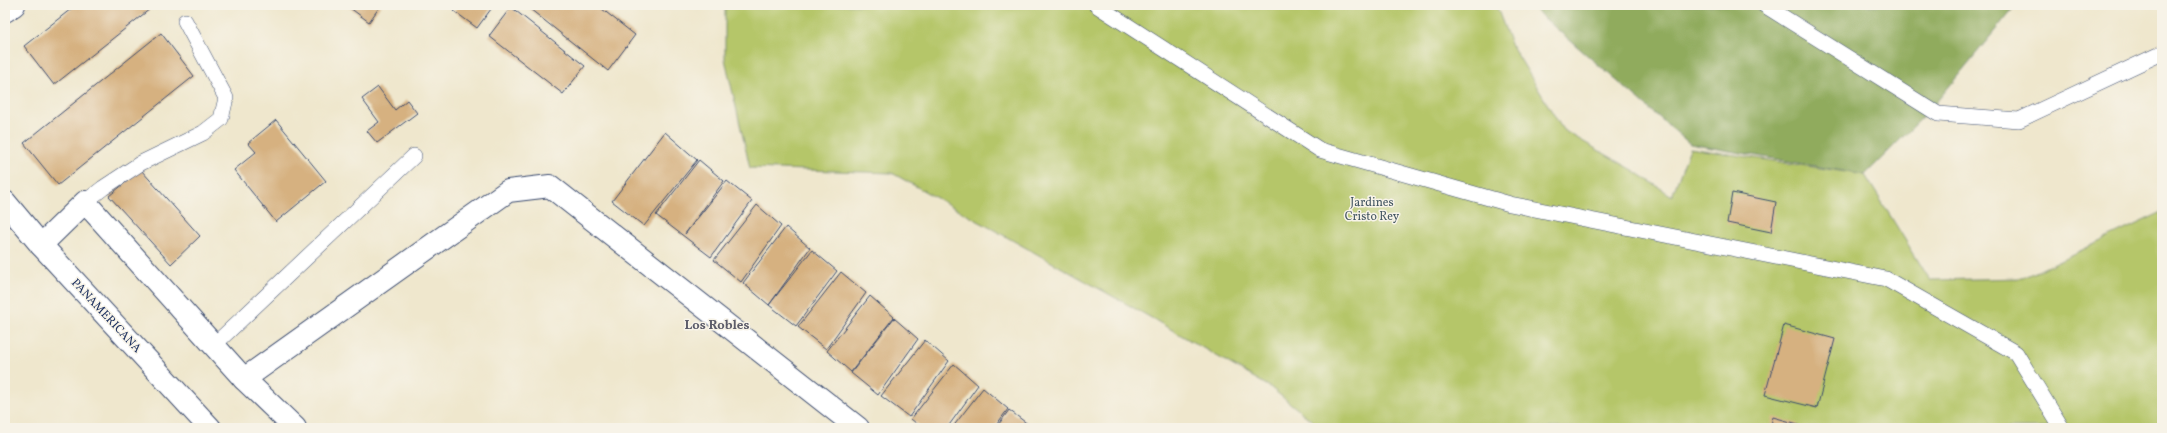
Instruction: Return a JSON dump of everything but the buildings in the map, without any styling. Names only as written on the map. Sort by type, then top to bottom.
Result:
[{"type":"street","points":[[5,11],[14,5]]},
{"type":"street","points":[[244,379],[508,191],[550,186],[858,428]]},
{"type":"street","name":"PANAMERICANA","points":[[5,202],[41,244],[210,428]]},
{"type":"street","points":[[41,244],[85,202],[213,346],[244,379],[295,428]]},
{"type":"lane","points":[[1096,5],[1320,150],[1510,204],[1886,279],[2016,353],[2062,428]]},
{"type":"lane","points":[[1764,5],[1938,114],[2019,120],[2162,53]]},
{"type":"lane","points":[[85,202],[103,188],[141,163],[203,133],[221,119],[226,98],[185,21]]},
{"type":"lane","points":[[213,346],[414,156]]},
{"type":"green space","name":"Jardines Cristo Rey","points":[[725,5],[1496,5],[1511,44],[1563,130],[1633,170],[1672,196],[1690,148],[1865,175],[1930,280],[2023,278],[2162,212],[2162,428],[1321,428],[1270,387],[1148,316],[892,173],[750,168],[725,59]]},
{"type":"green space","points":[[1529,5],[2016,5],[1929,111],[1865,175],[1690,144]]},
{"type":"district","name":"Los Robles","points":[[717,326]]}]
